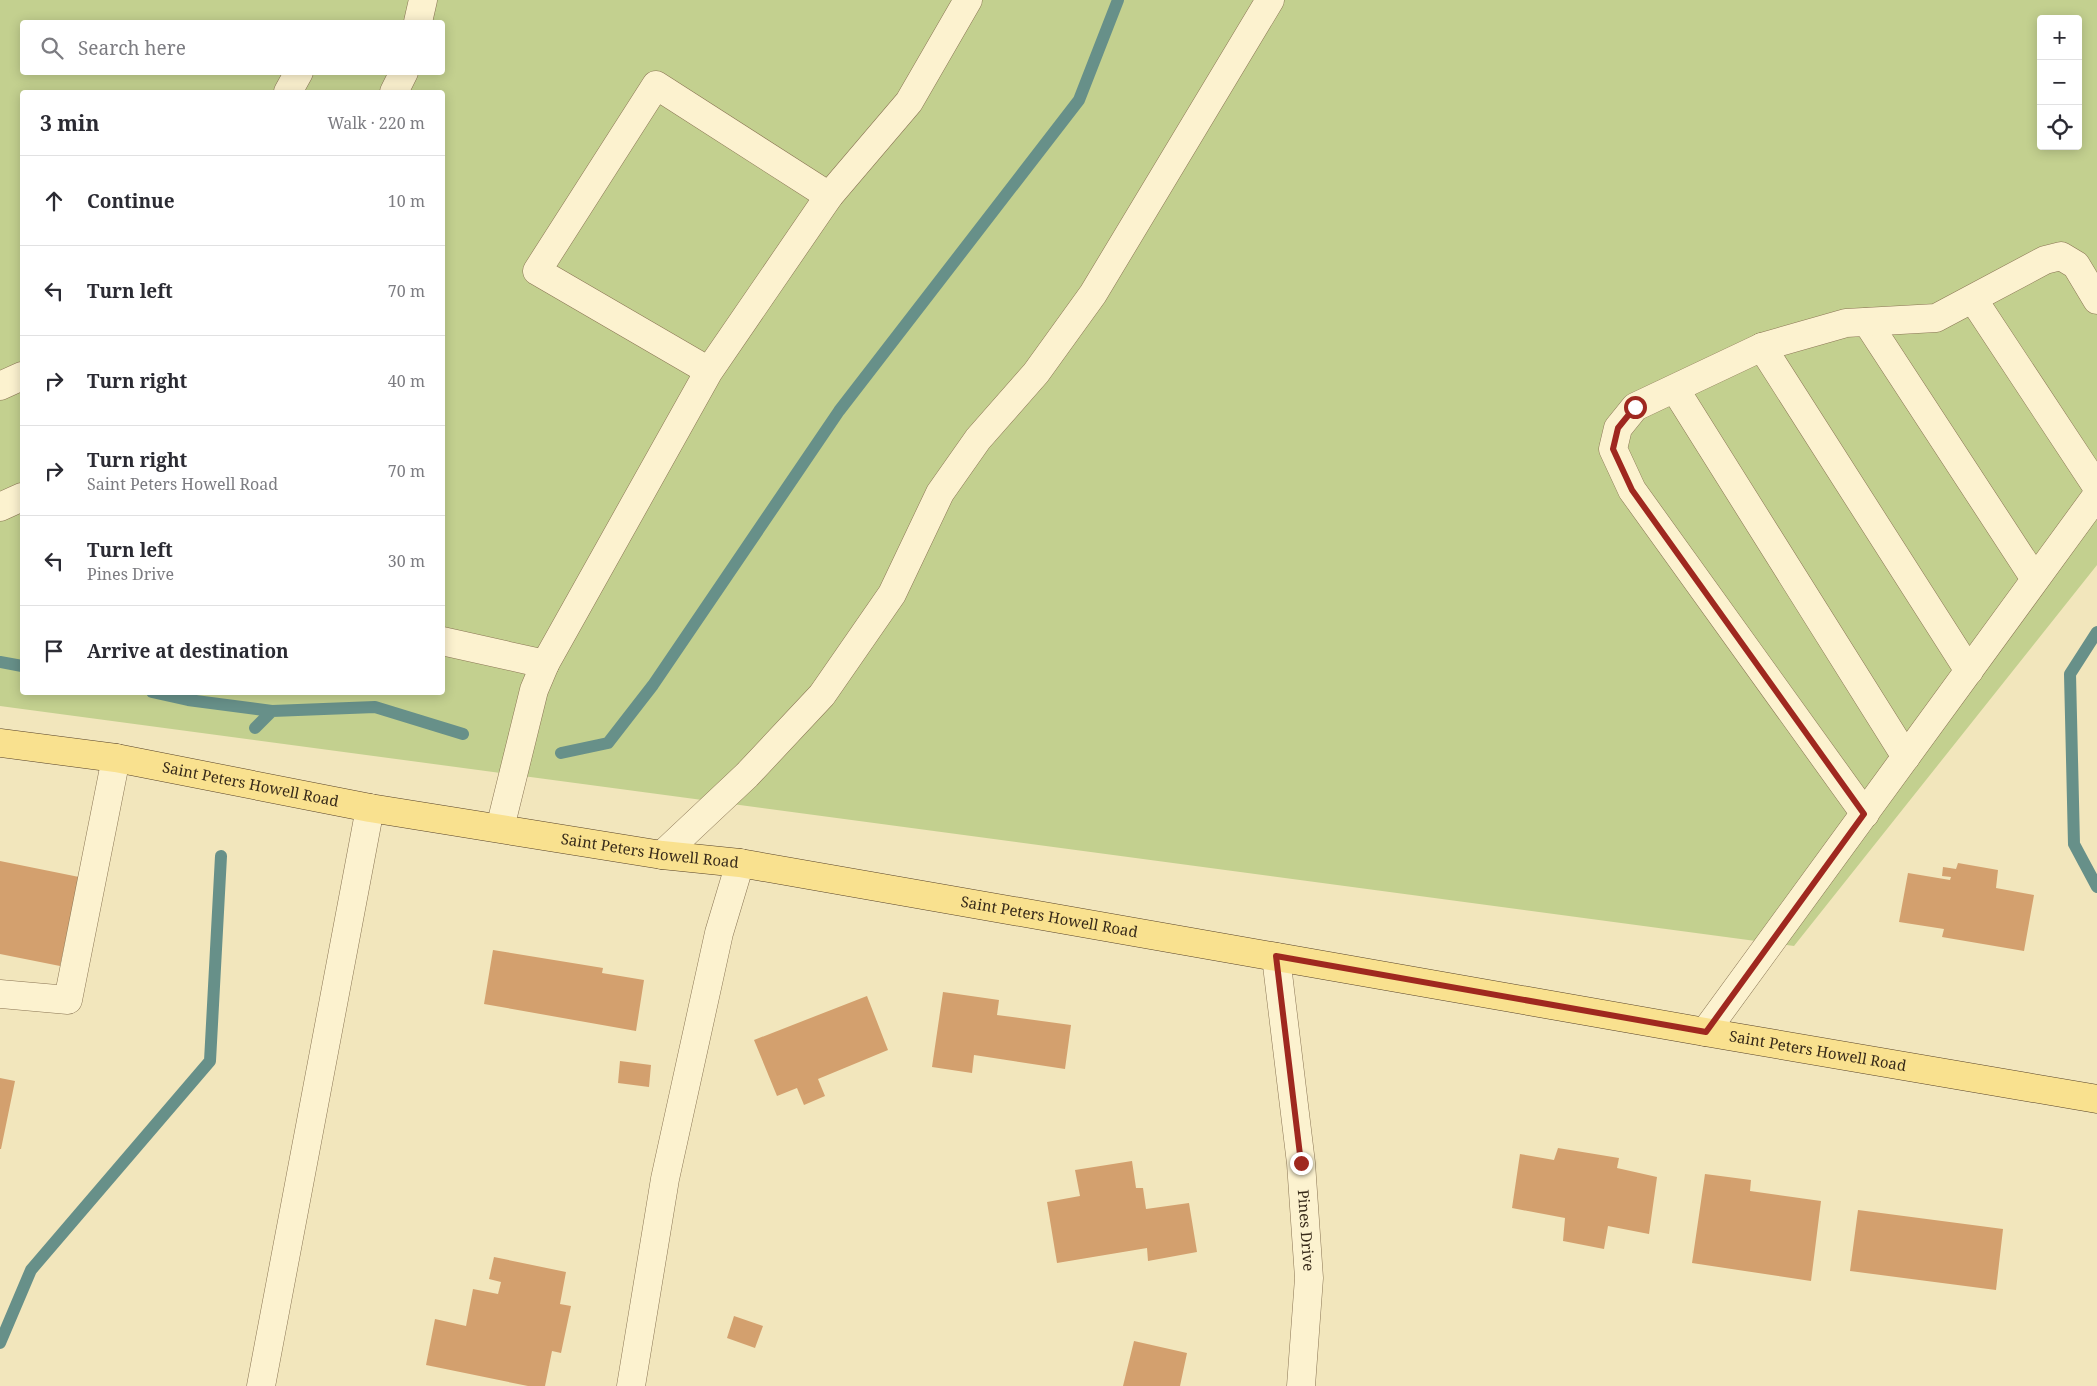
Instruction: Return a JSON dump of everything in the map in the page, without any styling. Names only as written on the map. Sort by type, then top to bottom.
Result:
[{"type":"main road","name":"Saint Peters Howell Road","points":[[0,743],[116,758],[370,808],[662,855],[740,863],[2097,1099]]},
{"type":"street","points":[[418,20],[423,0]]},
{"type":"street","points":[[500,828],[534,690],[545,664],[709,370],[829,196],[909,102],[968,0]]},
{"type":"street","points":[[662,855],[747,775],[822,695],[892,594],[940,493],[978,439],[1036,373],[1093,294],[1270,0]]},
{"type":"street","points":[[289,90],[297,75]]},
{"type":"street","points":[[395,90],[402,75]]},
{"type":"street","points":[[709,370],[537,271],[656,85],[829,196]]},
{"type":"street","points":[[1864,814],[1632,490],[1613,449],[1618,428],[1635,407],[1762,347],[1846,323],[1936,318],[2045,260],[2062,256],[2076,265],[2097,300]]},
{"type":"street","points":[[1973,299],[2097,487]]},
{"type":"street","points":[[1867,322],[2035,579]]},
{"type":"street","points":[[1762,347],[1969,671]]},
{"type":"street","points":[[0,386],[20,377]]},
{"type":"street","points":[[1675,389],[1906,757]]},
{"type":"street","points":[[1706,1032],[2097,495]]},
{"type":"street","points":[[0,507],[20,499]]},
{"type":"street","points":[[445,642],[545,664]]},
{"type":"street","points":[[0,994],[68,1000],[116,758]]},
{"type":"street","points":[[261,1386],[370,808]]},
{"type":"street","points":[[631,1386],[665,1179],[719,933],[740,863]]},
{"type":"street","name":"Pines Drive","points":[[1276,956],[1301,1163],[1309,1278],[1301,1386]]},
{"type":"green space","points":[[0,0],[2097,0],[2097,565],[1794,946],[0,706]]},
{"type":"building","points":[[0,861],[79,877],[60,966],[0,954]]},
{"type":"building","points":[[1958,863],[1998,870],[1996,888],[2034,895],[2024,951],[1942,937],[1944,929],[1899,922],[1908,873],[1950,880],[1951,877],[1942,876],[1943,867],[1956,869]]},
{"type":"building","points":[[493,950],[603,968],[602,973],[644,980],[636,1031],[484,1004]]},
{"type":"building","points":[[943,992],[999,1000],[997,1015],[1071,1025],[1065,1069],[974,1055],[972,1073],[932,1067]]},
{"type":"building","points":[[867,996],[888,1050],[818,1079],[825,1096],[804,1105],[797,1088],[777,1096],[754,1040]]},
{"type":"building","points":[[620,1061],[651,1065],[649,1087],[618,1083]]},
{"type":"building","points":[[0,1078],[15,1081],[1,1149],[0,1149]]},
{"type":"building","points":[[1558,1148],[1619,1158],[1617,1168],[1657,1177],[1649,1234],[1608,1226],[1604,1249],[1563,1241],[1565,1218],[1512,1208],[1520,1154],[1554,1160]]},
{"type":"building","points":[[1132,1161],[1136,1188],[1143,1188],[1146,1209],[1189,1203],[1197,1252],[1148,1261],[1147,1248],[1057,1263],[1047,1202],[1080,1196],[1075,1170]]},
{"type":"building","points":[[1705,1174],[1751,1180],[1750,1191],[1821,1201],[1811,1281],[1692,1263]]},
{"type":"building","points":[[1858,1210],[2003,1229],[1996,1290],[1850,1271]]},
{"type":"building","points":[[494,1257],[566,1272],[560,1304],[571,1306],[561,1353],[552,1351],[545,1386],[528,1386],[426,1365],[435,1319],[466,1326],[473,1289],[498,1294],[501,1282],[489,1279]]},
{"type":"building","points":[[734,1316],[763,1326],[755,1348],[727,1338]]},
{"type":"building","points":[[1134,1341],[1187,1353],[1180,1386],[1123,1386]]},
{"type":"waterway","points":[[561,753],[608,743],[653,685],[839,411],[1079,100],[1118,0]]},
{"type":"waterway","points":[[2097,632],[2070,674],[2074,844],[2097,887]]},
{"type":"waterway","points":[[0,662],[20,666]]},
{"type":"waterway","points":[[166,695],[188,700],[272,711],[375,707],[463,734]]},
{"type":"waterway","points":[[255,728],[272,711]]},
{"type":"waterway","points":[[0,1343],[31,1270],[210,1061],[221,856]]},
{"type":"route","points":[[1301,1163],[1276,956],[1706,1032],[1864,814],[1632,490],[1613,449],[1618,428],[1635,407]]}]
